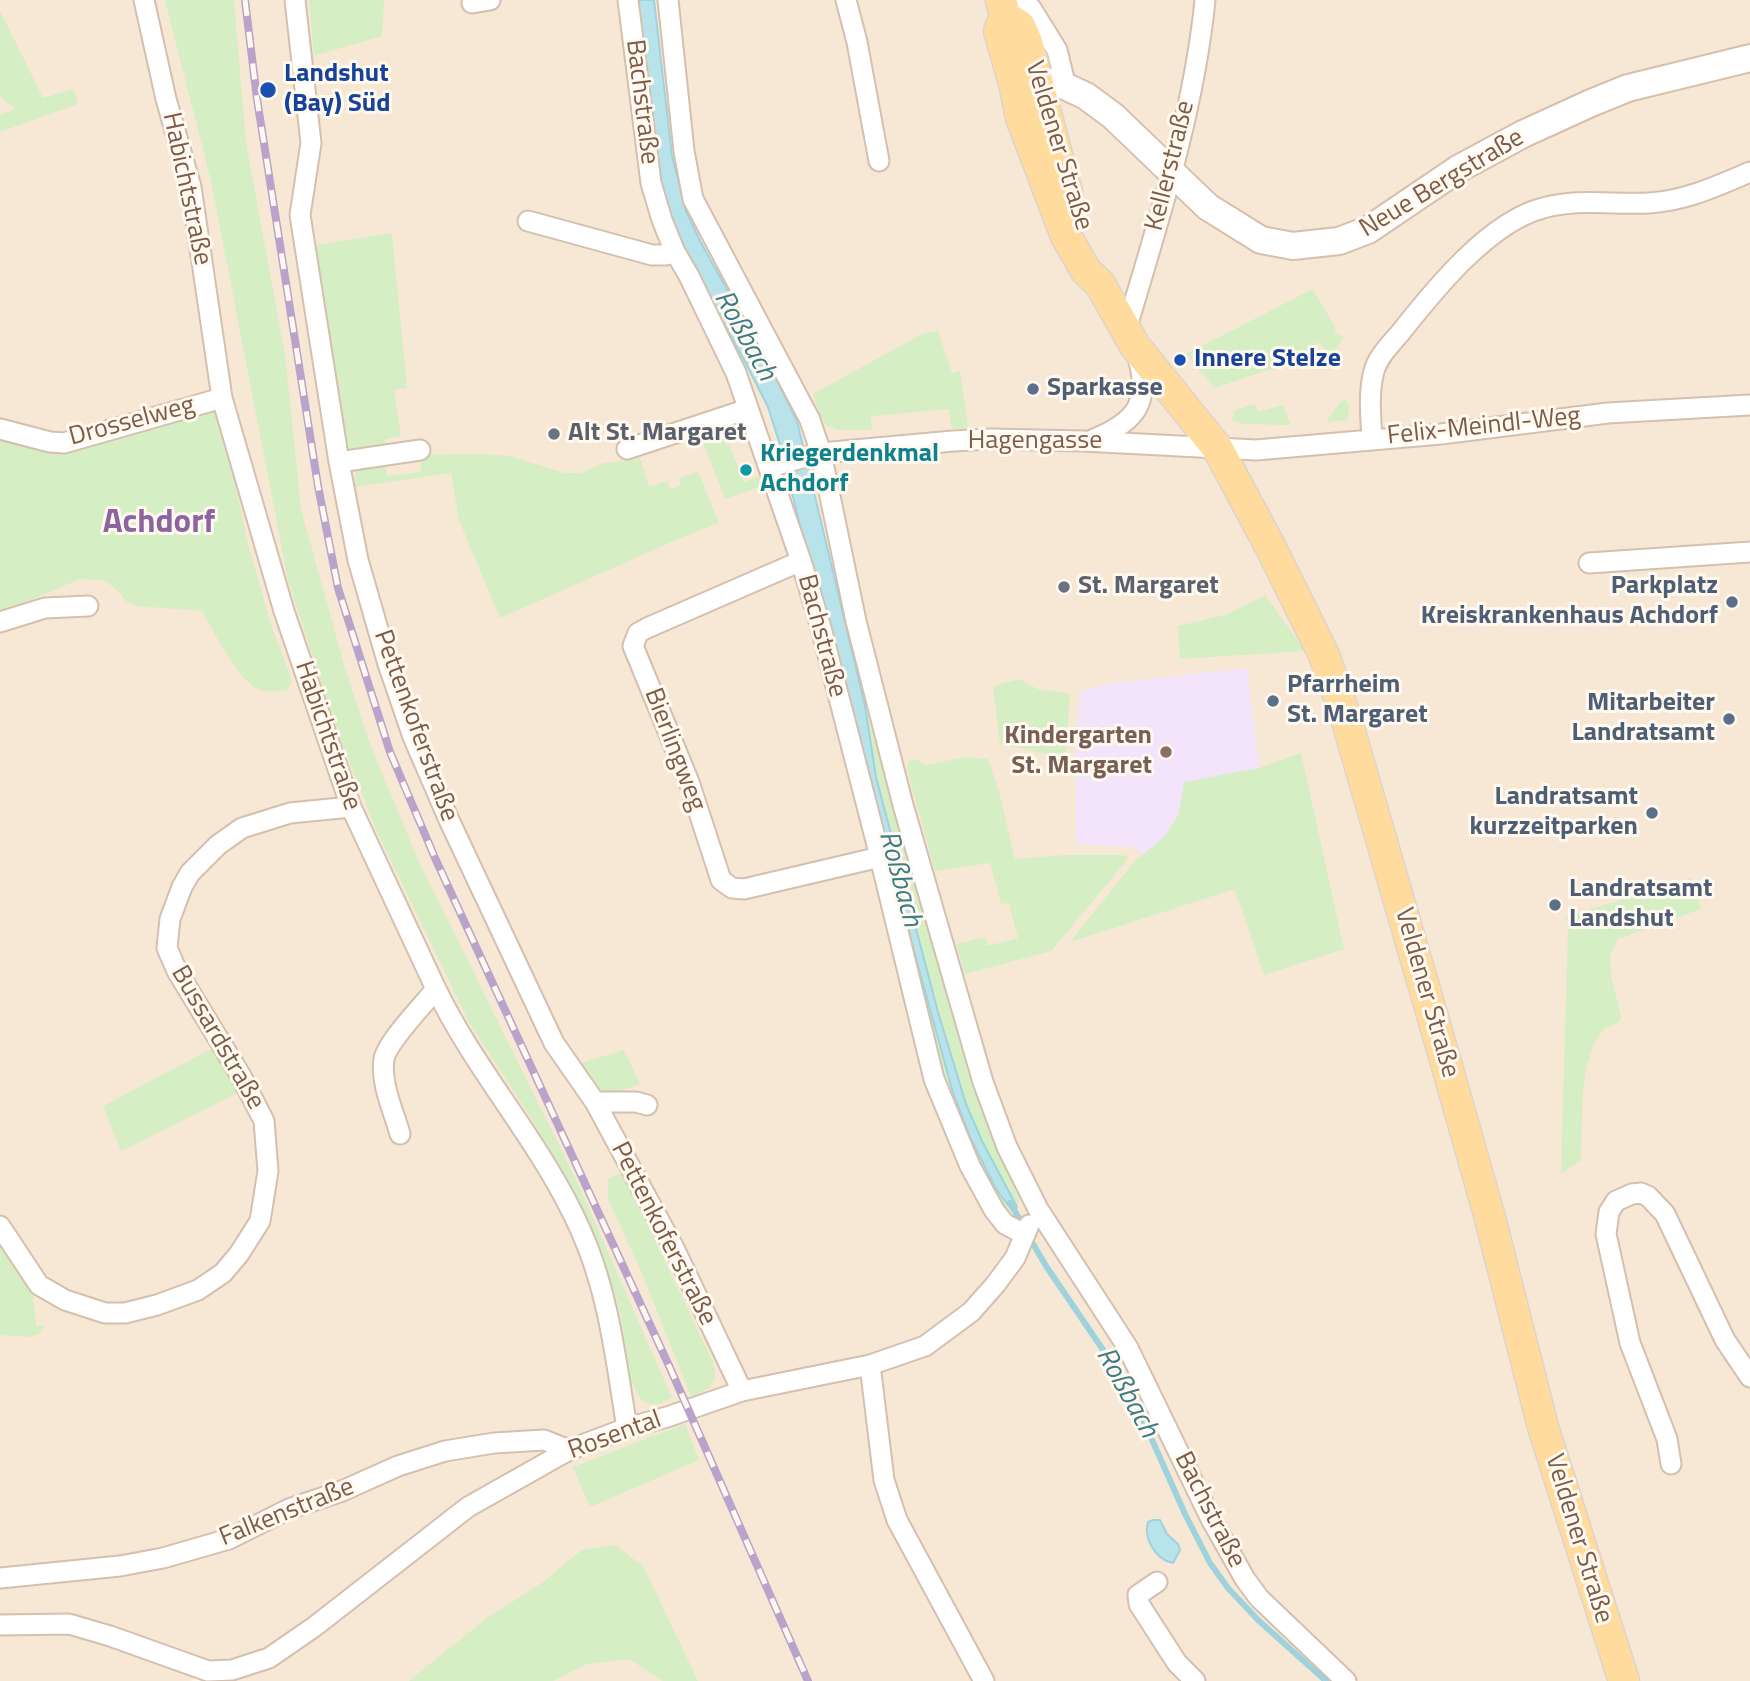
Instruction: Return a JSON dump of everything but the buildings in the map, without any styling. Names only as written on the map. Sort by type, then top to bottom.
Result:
[{"type":"main road","name":"Veldener Straße","points":[[1010,5],[1020,26],[1039,84],[1070,201],[1098,267],[1100,284],[1131,338],[1218,449],[1272,548],[1324,655],[1346,718],[1490,1218],[1543,1427],[1624,1681]]},
{"type":"street","name":"Habichtstraße","points":[[144,0],[166,99],[191,187],[222,398],[284,611],[351,807],[446,1010],[547,1165],[582,1231],[603,1293],[627,1428]]},
{"type":"street","name":"Pettenkoferstraße","points":[[295,0],[311,143],[300,215],[339,463],[358,560],[388,664],[414,737],[480,890],[554,1043],[594,1102],[674,1248],[742,1391]]},
{"type":"street","name":"Bachstraße","points":[[628,0],[651,183],[675,252],[736,373],[748,409],[777,465],[800,561],[821,628],[880,857],[934,1079],[970,1166],[994,1210],[1005,1224],[1026,1226]]},
{"type":"street","name":"Bachstraße","points":[[668,0],[684,151],[693,199],[810,420],[813,455],[893,769],[985,1089],[1007,1147],[1026,1226],[1128,1348],[1211,1519],[1245,1579],[1259,1598],[1346,1681]]},
{"type":"street","points":[[846,0],[880,161]]},
{"type":"street","name":"Kellerstraße","points":[[1131,338],[1172,173],[1202,33],[1205,0]]},
{"type":"street","name":"Neue Bergstraße","points":[[1039,84],[1086,96],[1113,116],[1208,207],[1261,240],[1293,246],[1339,241],[1368,230],[1458,169],[1523,134],[1591,103],[1628,88],[1750,58]]},
{"type":"street","points":[[1372,440],[1370,404],[1374,369],[1382,355],[1430,295],[1488,239],[1513,221],[1539,208],[1581,201],[1639,203],[1680,199],[1750,172]]},
{"type":"street","points":[[528,221],[652,254],[666,255],[675,252]]},
{"type":"street","name":"Veldener Straße","points":[[1089,441],[1125,424],[1134,414],[1139,402],[1142,371],[1131,338]]},
{"type":"street","name":"Drosselweg","points":[[0,429],[64,443],[222,398]]},
{"type":"street","name":"Felix-Meindl-Weg","points":[[1218,449],[1256,450],[1372,440],[1608,413],[1750,405]]},
{"type":"street","points":[[626,449],[748,409]]},
{"type":"street","name":"Hagengasse","points":[[777,465],[813,455],[991,439],[1089,441],[1218,449]]},
{"type":"street","points":[[339,463],[420,450]]},
{"type":"street","points":[[1589,563],[1750,552]]},
{"type":"street","name":"Bierlingweg","points":[[800,561],[647,628],[638,633],[633,646],[689,782],[721,880],[732,888],[744,889],[880,857]]},
{"type":"street","points":[[0,622],[45,608],[88,606]]},
{"type":"street","name":"Bussardstraße","points":[[0,1226],[39,1285],[65,1300],[105,1313],[125,1313],[198,1290],[223,1273],[239,1254],[260,1222],[268,1171],[264,1121],[241,1076],[177,971],[167,948],[170,919],[182,887],[196,866],[218,845],[242,828],[290,813],[351,807]]},
{"type":"street","points":[[400,1134],[384,1079],[384,1059],[389,1046],[436,989]]},
{"type":"street","points":[[594,1102],[636,1102],[647,1105]]},
{"type":"street","points":[[1671,1464],[1667,1439],[1630,1343],[1606,1234],[1609,1212],[1616,1201],[1641,1193],[1648,1196],[1665,1214],[1725,1340],[1750,1377]]},
{"type":"street","name":"Rosental","points":[[0,1625],[69,1624],[208,1671],[232,1670],[270,1658],[468,1507],[569,1450],[627,1428],[742,1391],[870,1365],[925,1346],[971,1312],[1015,1258],[1026,1226]]},
{"type":"street","points":[[870,1365],[884,1480],[897,1520],[984,1681]]},
{"type":"street","name":"Falkenstraße","points":[[0,1578],[120,1566],[163,1558],[229,1539],[289,1509],[342,1491],[398,1466],[445,1451],[494,1443],[544,1440],[569,1450]]},
{"type":"street","points":[[1157,1582],[1138,1595],[1139,1604],[1181,1672],[1195,1681]]},
{"type":"shaded area","points":[[0,0],[1750,0],[1750,1681],[230,1681],[208,1671],[191,1681],[0,1681]]},
{"type":"shaded area","name":"Kindergarten St. Margaret","points":[[1247,668],[1259,768],[1184,782],[1179,814],[1165,836],[1143,855],[1134,847],[1076,844],[1076,730],[1081,691],[1111,683]]},
{"type":"green space","points":[[165,0],[234,0],[246,143],[285,355],[301,509],[344,665],[369,741],[418,860],[579,1186],[672,1398],[659,1404],[648,1404],[640,1398],[631,1380],[621,1316],[612,1284],[579,1200],[533,1121],[469,1022],[378,834],[335,726],[288,580],[211,181]]},
{"type":"green space","points":[[309,0],[384,0],[382,36],[314,56]]},
{"type":"green space","points":[[0,11],[43,98],[74,89],[78,104],[0,132],[0,115],[15,109],[0,96]]},
{"type":"green space","points":[[392,233],[407,388],[394,390],[401,436],[385,439],[386,447],[354,451],[344,442],[316,245]]},
{"type":"green space","points":[[1313,289],[1336,329],[1334,331],[1344,338],[1332,354],[1317,342],[1310,350],[1315,354],[1215,388],[1186,354]]},
{"type":"green space","points":[[938,331],[952,373],[960,371],[968,428],[952,429],[949,409],[871,416],[872,430],[840,430],[827,426],[813,394],[922,334]]},
{"type":"green space","points":[[1346,400],[1349,404],[1348,420],[1326,422],[1341,401]]},
{"type":"green space","points":[[1255,404],[1258,412],[1283,405],[1291,425],[1243,424],[1232,420],[1235,410]]},
{"type":"green space","points":[[197,409],[213,411],[222,420],[248,544],[271,625],[292,681],[287,690],[265,691],[251,684],[227,654],[202,611],[136,606],[127,602],[104,580],[80,579],[0,613],[0,429],[50,442]]},
{"type":"green space","points":[[726,434],[727,438],[724,440],[726,445],[729,444],[744,482],[764,475],[768,484],[725,499],[703,442]]},
{"type":"green space","points":[[420,455],[509,456],[565,473],[580,473],[604,463],[640,458],[649,487],[667,481],[670,489],[681,486],[679,478],[698,472],[719,523],[500,618],[459,520],[451,473],[355,487],[357,469],[385,464],[387,476],[421,472]]},
{"type":"green space","points":[[1265,595],[1305,651],[1180,659],[1178,626],[1228,614]]},
{"type":"green space","points":[[1020,679],[1037,689],[1070,694],[1066,750],[1063,755],[1000,744],[993,686]]},
{"type":"green space","points":[[865,706],[970,1079],[1019,1200],[1017,1207],[966,1104],[911,913],[880,792]]},
{"type":"green space","points":[[849,710],[858,728],[868,777],[953,1093],[984,1169],[1011,1209],[998,1205],[952,1109]]},
{"type":"green space","points":[[1301,753],[1344,949],[1264,975],[1235,889],[1070,942],[1134,862],[1165,836],[1179,814],[1184,782],[1259,768]]},
{"type":"green space","points":[[966,757],[988,759],[1015,859],[1066,855],[1123,855],[1127,860],[1051,951],[965,974],[956,944],[985,937],[987,946],[1018,938],[1009,903],[1001,904],[990,863],[935,871],[907,769],[909,761],[917,759],[925,765]]},
{"type":"green space","points":[[1692,878],[1701,909],[1618,939],[1610,956],[1611,976],[1621,1016],[1619,1022],[1603,1031],[1588,1060],[1583,1094],[1581,1160],[1561,1174],[1568,924],[1565,917]]},
{"type":"green space","points":[[217,1046],[238,1093],[121,1151],[103,1106]]},
{"type":"green space","points":[[624,1050],[640,1084],[606,1096],[580,1063]]},
{"type":"green space","points":[[617,1174],[625,1177],[713,1362],[715,1375],[712,1385],[698,1394],[691,1396],[641,1271],[608,1199],[608,1179]]},
{"type":"green space","points":[[0,1246],[33,1293],[36,1326],[46,1325],[39,1334],[28,1337],[0,1335]]},
{"type":"green space","points":[[685,1424],[699,1460],[590,1507],[573,1467]]},
{"type":"green space","points":[[615,1545],[643,1566],[698,1681],[663,1681],[629,1659],[587,1664],[553,1681],[409,1681],[487,1618],[543,1582],[582,1550]]},
{"type":"water","points":[[635,0],[654,0],[672,156],[686,211],[797,421],[865,706],[876,777],[938,1012],[966,1104],[1017,1207],[1015,1210],[1011,1209],[996,1189],[971,1139],[953,1093],[868,777],[858,728],[852,711],[845,709],[781,448],[768,407],[677,241],[661,198]]},
{"type":"water","points":[[1160,1520],[1167,1534],[1178,1544],[1180,1550],[1173,1563],[1161,1558],[1149,1541],[1148,1522]]},
{"type":"waterway","name":"Roßbach","points":[[1010,1203],[1024,1227]]},
{"type":"waterway","name":"Roßbach","points":[[1029,1237],[1129,1388],[1185,1514],[1210,1563],[1228,1588],[1258,1620],[1326,1681]]},
{"type":"railway","points":[[245,0],[257,99],[318,486],[338,588],[390,752],[435,858],[670,1368],[808,1681]]},
{"type":"place","name":"Landshut (Bay) Süd","points":[[268,90]]},
{"type":"place","name":"Innere Stelze","points":[[1180,360]]},
{"type":"place","name":"Sparkasse","points":[[1033,389]]},
{"type":"place","name":"Alt St. Margaret","points":[[554,434]]},
{"type":"place","name":"Kriegerdenkmal Achdorf","points":[[746,470]]},
{"type":"place","name":"St. Margaret","points":[[1064,587]]},
{"type":"place","name":"Parkplatz Kreiskrankenhaus Achdorf","points":[[1732,602]]},
{"type":"place","name":"Pfarrheim St. Margaret","points":[[1273,701]]},
{"type":"place","name":"Mitarbeiter Landratsamt","points":[[1729,719]]},
{"type":"place","name":"Kindergarten St. Margaret","points":[[1166,752]]},
{"type":"place","name":"Landratsamt kurzzeitparken","points":[[1652,813]]},
{"type":"place","name":"Landratsamt Landshut","points":[[1555,905]]},
{"type":"district","name":"Achdorf","points":[[159,524]]}]
